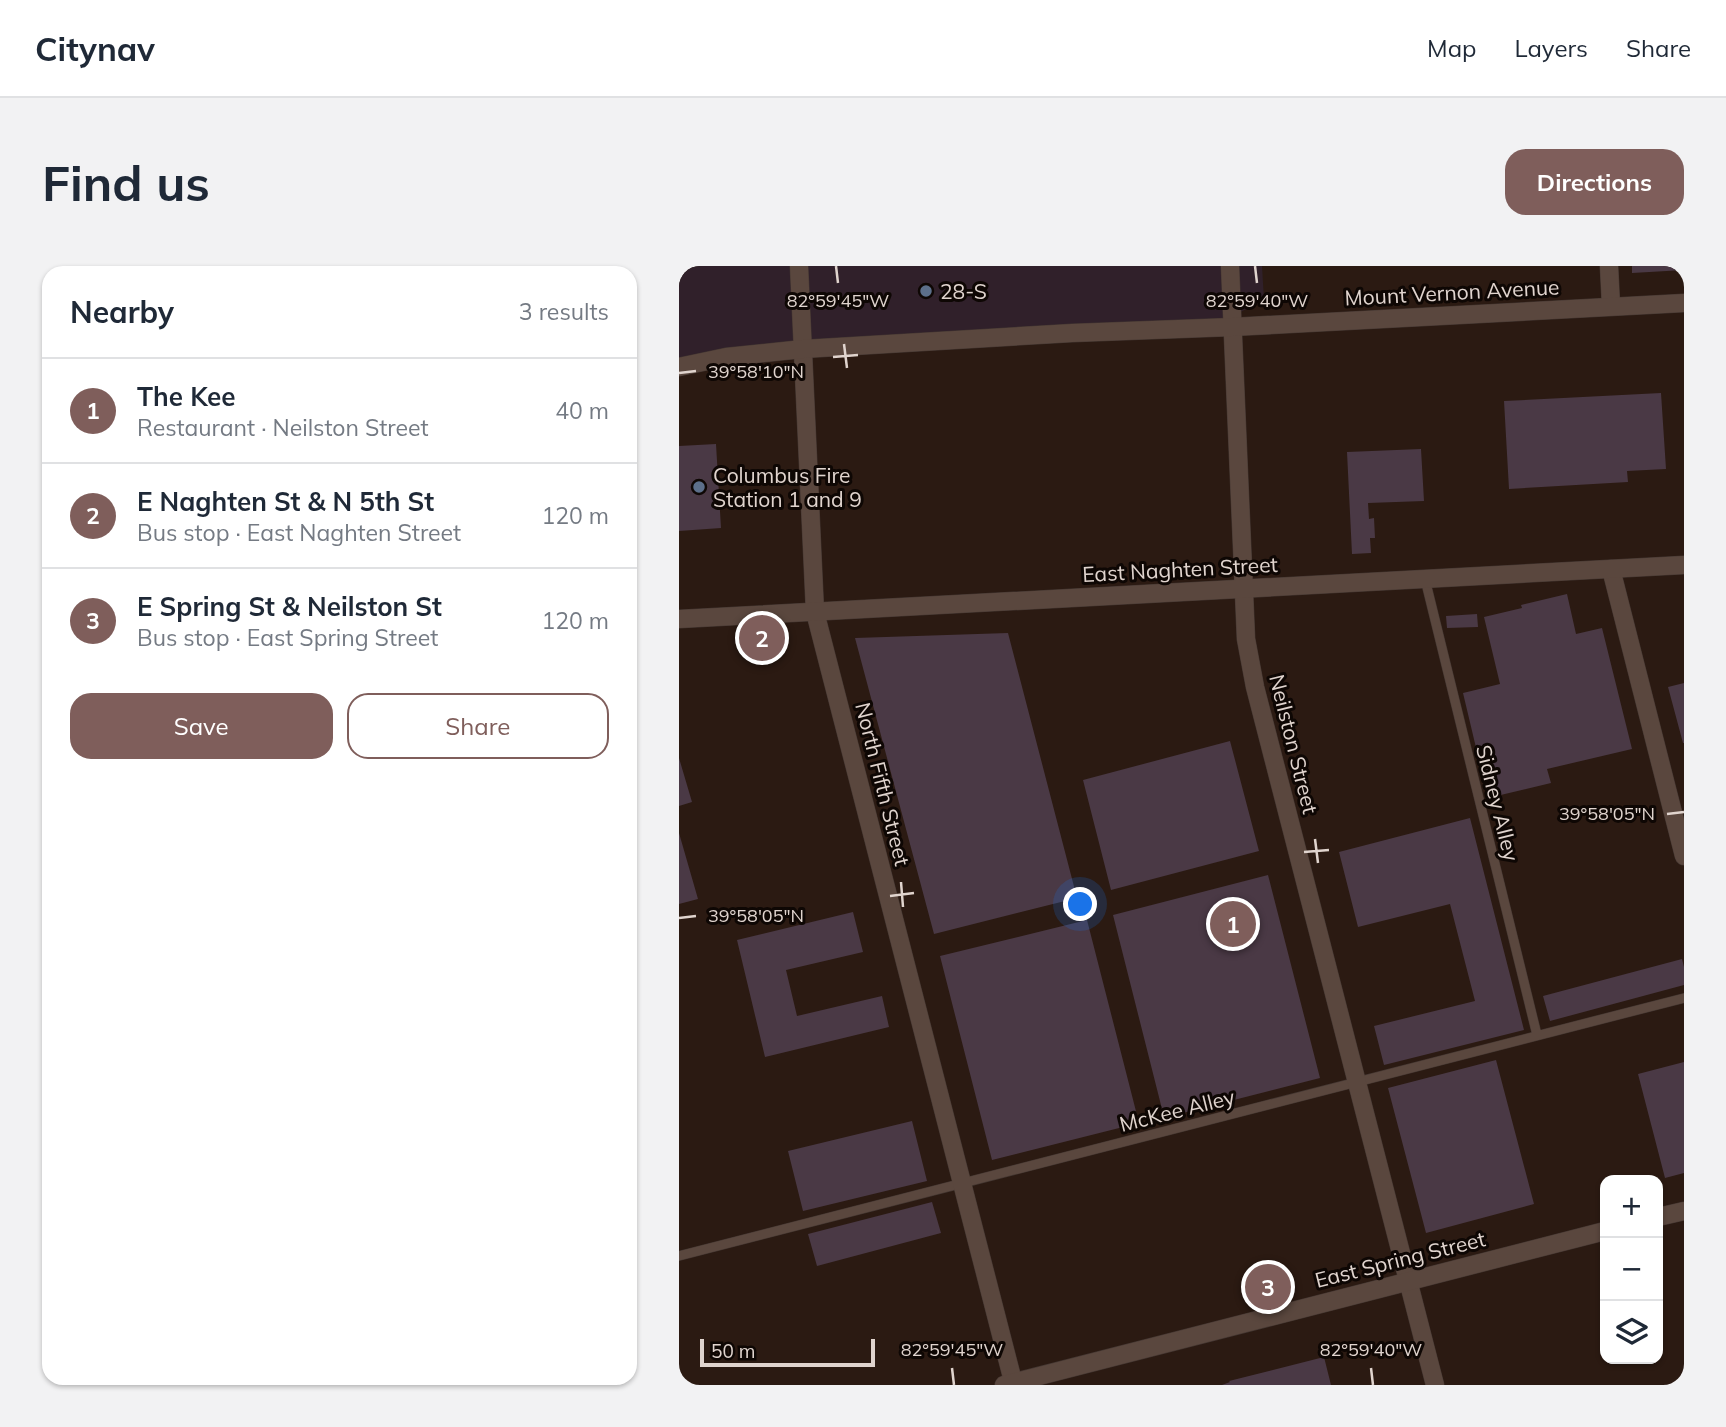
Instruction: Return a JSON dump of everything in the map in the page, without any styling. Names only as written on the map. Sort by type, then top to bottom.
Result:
[{"type":"main road","name":"North Fifth Street","points":[[799,266],[815,612],[1011,1384]]},
{"type":"main road","name":"Neilston Street","points":[[1230,266],[1246,639],[1255,687],[1434,1385]]},
{"type":"main road","points":[[1609,266],[1611,306]]},
{"type":"main road","name":"Mount Vernon Avenue","points":[[679,367],[726,357],[803,349],[1684,303]]},
{"type":"main road","name":"East Naghten Street","points":[[679,619],[1684,565]]},
{"type":"main road","points":[[1611,569],[1684,856]]},
{"type":"main road","points":[[1663,1216],[1684,1211]]},
{"type":"main road","name":"East Spring Street","points":[[1011,1384],[1600,1232]]},
{"type":"lane","name":"Sidney Alley","points":[[1425,579],[1537,1035]]},
{"type":"lane","name":"McKee Alley","points":[[679,1255],[1684,998]]},
{"type":"shaded area","points":[[679,266],[1262,266],[1264,300],[1211,327],[679,359]]},
{"type":"building","points":[[1632,266],[1684,266],[1684,270],[1632,273]]},
{"type":"building","points":[[1661,393],[1666,469],[1627,471],[1628,482],[1509,489],[1504,401]]},
{"type":"building","name":"Columbus Fire Station 1 and 9","points":[[716,444],[721,528],[679,531],[679,446]]},
{"type":"building","points":[[1421,449],[1424,501],[1368,503],[1369,519],[1374,518],[1375,538],[1370,538],[1371,553],[1352,554],[1347,452]]},
{"type":"building","points":[[1567,594],[1576,634],[1602,628],[1632,749],[1547,769],[1551,783],[1488,798],[1463,693],[1500,684],[1484,617]]},
{"type":"building","points":[[1477,614],[1478,627],[1447,628],[1446,616]]},
{"type":"building","points":[[1008,633],[1077,898],[934,934],[855,638]]},
{"type":"building","points":[[1684,683],[1684,743],[1683,743],[1668,687]]},
{"type":"building","points":[[1230,741],[1259,851],[1111,890],[1083,780]]},
{"type":"building","points":[[679,758],[692,802],[679,806]]},
{"type":"building","points":[[1470,818],[1524,1030],[1384,1065],[1374,1026],[1475,1001],[1450,904],[1358,927],[1339,852]]},
{"type":"building","points":[[679,833],[698,899],[679,904]]},
{"type":"building","points":[[1268,875],[1320,1078],[1175,1115],[1162,1109],[1113,915]]},
{"type":"building","points":[[853,912],[863,952],[786,970],[797,1016],[882,996],[889,1027],[765,1057],[737,940]]},
{"type":"building","points":[[1087,920],[1139,1123],[992,1160],[940,956]]},
{"type":"building","points":[[1682,959],[1684,985],[1550,1021],[1543,996]]},
{"type":"building","points":[[1496,1060],[1534,1204],[1426,1233],[1388,1088]]},
{"type":"building","points":[[1684,1062],[1684,1173],[1665,1178],[1638,1074]]},
{"type":"building","points":[[912,1121],[927,1181],[803,1211],[788,1151]]},
{"type":"building","points":[[932,1202],[941,1233],[817,1266],[808,1234]]},
{"type":"building","points":[[1324,1357],[1331,1385],[1222,1385],[1229,1381]]},
{"type":"place","name":"28-S","points":[[926,291]]},
{"type":"place","name":"Columbus Fire Station 1 and 9","points":[[699,487]]},
{"type":"place","name":"E Naghten St & N 5th St","points":[[762,638]]},
{"type":"place","name":"The Kee","points":[[1233,924]]},
{"type":"place","name":"E Spring St & Neilston St","points":[[1268,1287]]}]
